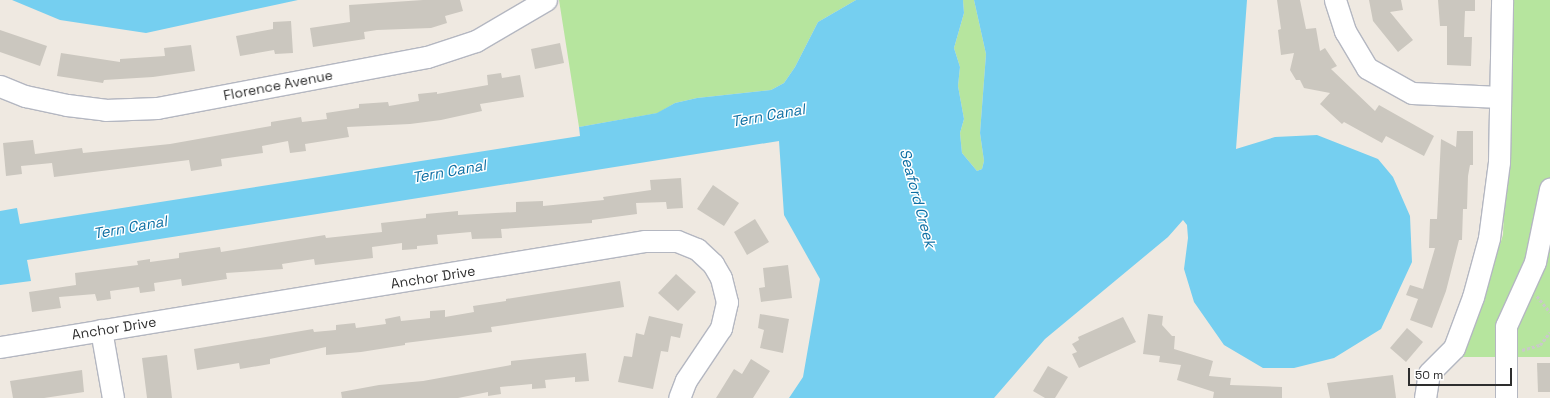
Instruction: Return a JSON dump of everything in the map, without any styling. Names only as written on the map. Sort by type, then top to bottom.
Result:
[{"type":"street","name":"Florence Avenue","points":[[0,86],[25,96],[67,105],[105,110],[157,108],[427,57],[476,41],[546,0]]},
{"type":"street","points":[[1335,0],[1345,32],[1368,68],[1412,93],[1500,97]]},
{"type":"street","points":[[1425,398],[1429,373],[1454,348],[1473,297],[1489,238],[1499,162],[1502,0]]},
{"type":"street","points":[[1506,398],[1506,326],[1535,262],[1546,232],[1550,189]]},
{"type":"street","name":"Anchor Drive","points":[[0,347],[645,241],[677,241],[697,249],[713,264],[721,278],[727,302],[721,328],[686,380],[679,398]]},
{"type":"street","points":[[101,330],[113,398]]},
{"type":"path","points":[[1506,353],[1530,350],[1540,345],[1550,332]]},
{"type":"green space","points":[[559,0],[856,0],[818,22],[795,67],[784,83],[771,90],[697,98],[675,103],[658,113],[579,127]]},
{"type":"green space","points":[[963,0],[974,0],[986,54],[980,133],[984,161],[982,169],[977,171],[962,153],[960,133],[964,119],[958,86],[960,67],[954,48],[964,13]]},
{"type":"green space","points":[[1512,0],[1550,0],[1550,357],[1463,357],[1503,235]]},
{"type":"water","points":[[12,0],[298,0],[146,33],[60,20]]},
{"type":"water","points":[[856,0],[963,0],[964,13],[954,48],[960,67],[958,86],[964,119],[960,133],[962,153],[977,171],[982,169],[984,161],[980,133],[986,54],[974,0],[1247,0],[1236,149],[1275,137],[1317,135],[1378,159],[1393,177],[1410,216],[1412,262],[1381,329],[1334,358],[1294,368],[1263,368],[1224,345],[1194,302],[1184,269],[1188,238],[1187,225],[1183,220],[1168,237],[1045,339],[994,398],[789,398],[803,377],[820,279],[784,215],[779,141],[27,260],[31,281],[0,285],[0,211],[17,208],[20,224],[580,136],[579,127],[657,113],[675,103],[697,98],[771,90],[784,83],[795,67],[818,22]]},
{"type":"building","points":[[423,0],[460,0],[463,11],[445,16],[447,23],[431,28],[377,30],[364,32],[365,39],[313,47],[310,28],[350,22],[349,5]]},
{"type":"building","points":[[1277,0],[1300,0],[1306,29],[1316,28],[1320,51],[1325,48],[1337,66],[1331,69],[1375,111],[1379,105],[1434,136],[1424,156],[1386,136],[1382,143],[1344,122],[1342,124],[1320,104],[1330,93],[1304,88],[1300,80],[1296,80],[1290,70],[1294,53],[1281,55],[1278,30],[1281,29]]},
{"type":"building","points":[[1369,0],[1401,0],[1403,10],[1390,12],[1413,40],[1398,52],[1373,21]]},
{"type":"building","points":[[1438,0],[1475,0],[1475,11],[1465,11],[1464,37],[1472,37],[1471,66],[1447,65],[1447,26],[1440,26]]},
{"type":"building","points":[[291,21],[293,53],[275,54],[274,50],[240,56],[236,36],[273,29],[273,22]]},
{"type":"building","points":[[0,30],[47,46],[40,66],[0,52]]},
{"type":"building","points":[[560,43],[564,63],[535,69],[531,49]]},
{"type":"building","points":[[191,45],[195,71],[153,77],[104,80],[103,83],[57,76],[61,53],[120,62],[120,59],[165,56],[164,48]]},
{"type":"building","points":[[501,73],[502,78],[520,75],[524,97],[480,104],[482,111],[441,120],[410,124],[347,127],[349,137],[305,144],[306,151],[290,153],[288,141],[262,146],[263,153],[221,159],[222,166],[191,171],[189,160],[54,177],[52,163],[21,166],[22,174],[6,176],[3,143],[33,140],[35,154],[82,148],[83,153],[170,144],[271,126],[271,122],[301,117],[302,122],[327,119],[326,113],[359,108],[359,104],[388,102],[389,106],[419,101],[418,94],[437,92],[437,94],[488,85],[487,75]]},
{"type":"building","points":[[1457,131],[1473,131],[1473,165],[1470,165],[1468,176],[1467,209],[1463,209],[1462,240],[1459,240],[1446,291],[1432,328],[1410,320],[1418,299],[1406,295],[1410,285],[1423,289],[1435,248],[1429,248],[1430,219],[1437,219],[1441,139],[1456,147]]},
{"type":"building","points":[[681,178],[683,208],[667,209],[666,202],[636,203],[637,214],[592,220],[592,223],[501,229],[502,238],[472,239],[471,232],[437,235],[438,244],[417,246],[417,249],[402,250],[402,243],[372,247],[373,258],[315,265],[314,259],[282,264],[283,269],[226,273],[227,279],[182,286],[181,279],[154,283],[155,291],[140,293],[139,287],[110,291],[111,299],[97,301],[95,294],[59,297],[61,308],[32,312],[29,292],[76,285],[75,273],[138,265],[137,261],[150,259],[150,262],[179,258],[179,253],[220,247],[221,252],[325,235],[326,238],[382,232],[381,223],[426,218],[426,214],[458,211],[458,215],[516,212],[516,202],[543,201],[543,206],[604,200],[603,197],[651,190],[650,180]]},
{"type":"building","points":[[713,185],[739,203],[724,226],[697,209]]},
{"type":"building","points":[[755,219],[769,242],[747,255],[734,232]]},
{"type":"building","points":[[788,265],[792,298],[761,302],[759,288],[765,287],[763,268]]},
{"type":"building","points":[[676,274],[696,292],[678,311],[658,293]]},
{"type":"building","points":[[620,281],[624,307],[491,327],[492,332],[405,343],[405,345],[361,352],[326,355],[326,347],[270,359],[270,364],[240,369],[239,363],[197,370],[194,349],[313,329],[314,332],[336,330],[336,325],[355,323],[356,328],[386,324],[385,319],[400,316],[401,321],[430,318],[430,311],[445,310],[445,317],[474,312],[473,306],[506,301],[506,299]]},
{"type":"building","points":[[760,314],[789,319],[783,353],[760,348],[764,330],[758,328]]},
{"type":"building","points":[[1148,314],[1163,316],[1162,325],[1172,336],[1175,336],[1174,349],[1213,361],[1209,376],[1231,378],[1230,385],[1282,387],[1282,398],[1213,398],[1214,392],[1177,380],[1181,365],[1159,362],[1160,356],[1143,354]]},
{"type":"building","points":[[649,316],[683,324],[680,338],[671,336],[668,352],[661,351],[653,389],[618,382],[624,356],[632,357],[636,333],[644,335]]},
{"type":"building","points":[[1123,317],[1136,342],[1079,368],[1072,354],[1077,352],[1072,344],[1079,340],[1078,337]]},
{"type":"building","points":[[1407,328],[1423,342],[1406,362],[1390,348]]},
{"type":"building","points":[[586,353],[589,381],[575,382],[575,377],[545,380],[546,388],[532,389],[532,384],[500,387],[501,394],[488,396],[488,392],[458,398],[342,398],[341,392],[379,385],[423,381],[511,365],[511,361]]},
{"type":"building","points":[[167,355],[172,398],[147,398],[142,358]]},
{"type":"building","points":[[751,359],[770,371],[753,398],[716,398],[734,369],[742,374]]},
{"type":"building","points":[[1537,363],[1550,363],[1550,392],[1538,392]]},
{"type":"building","points":[[1048,366],[1068,377],[1055,398],[1045,398],[1033,391]]},
{"type":"building","points":[[82,370],[84,392],[44,398],[13,398],[10,381]]},
{"type":"building","points":[[1393,375],[1396,398],[1330,398],[1327,383]]},
{"type":"water label","name":"Tern Canal","points":[[768,115]]},
{"type":"water label","name":"Tern Canal","points":[[449,171]]},
{"type":"water label","name":"Seaford Creek","points":[[918,198]]},
{"type":"water label","name":"Tern Canal","points":[[130,227]]}]
